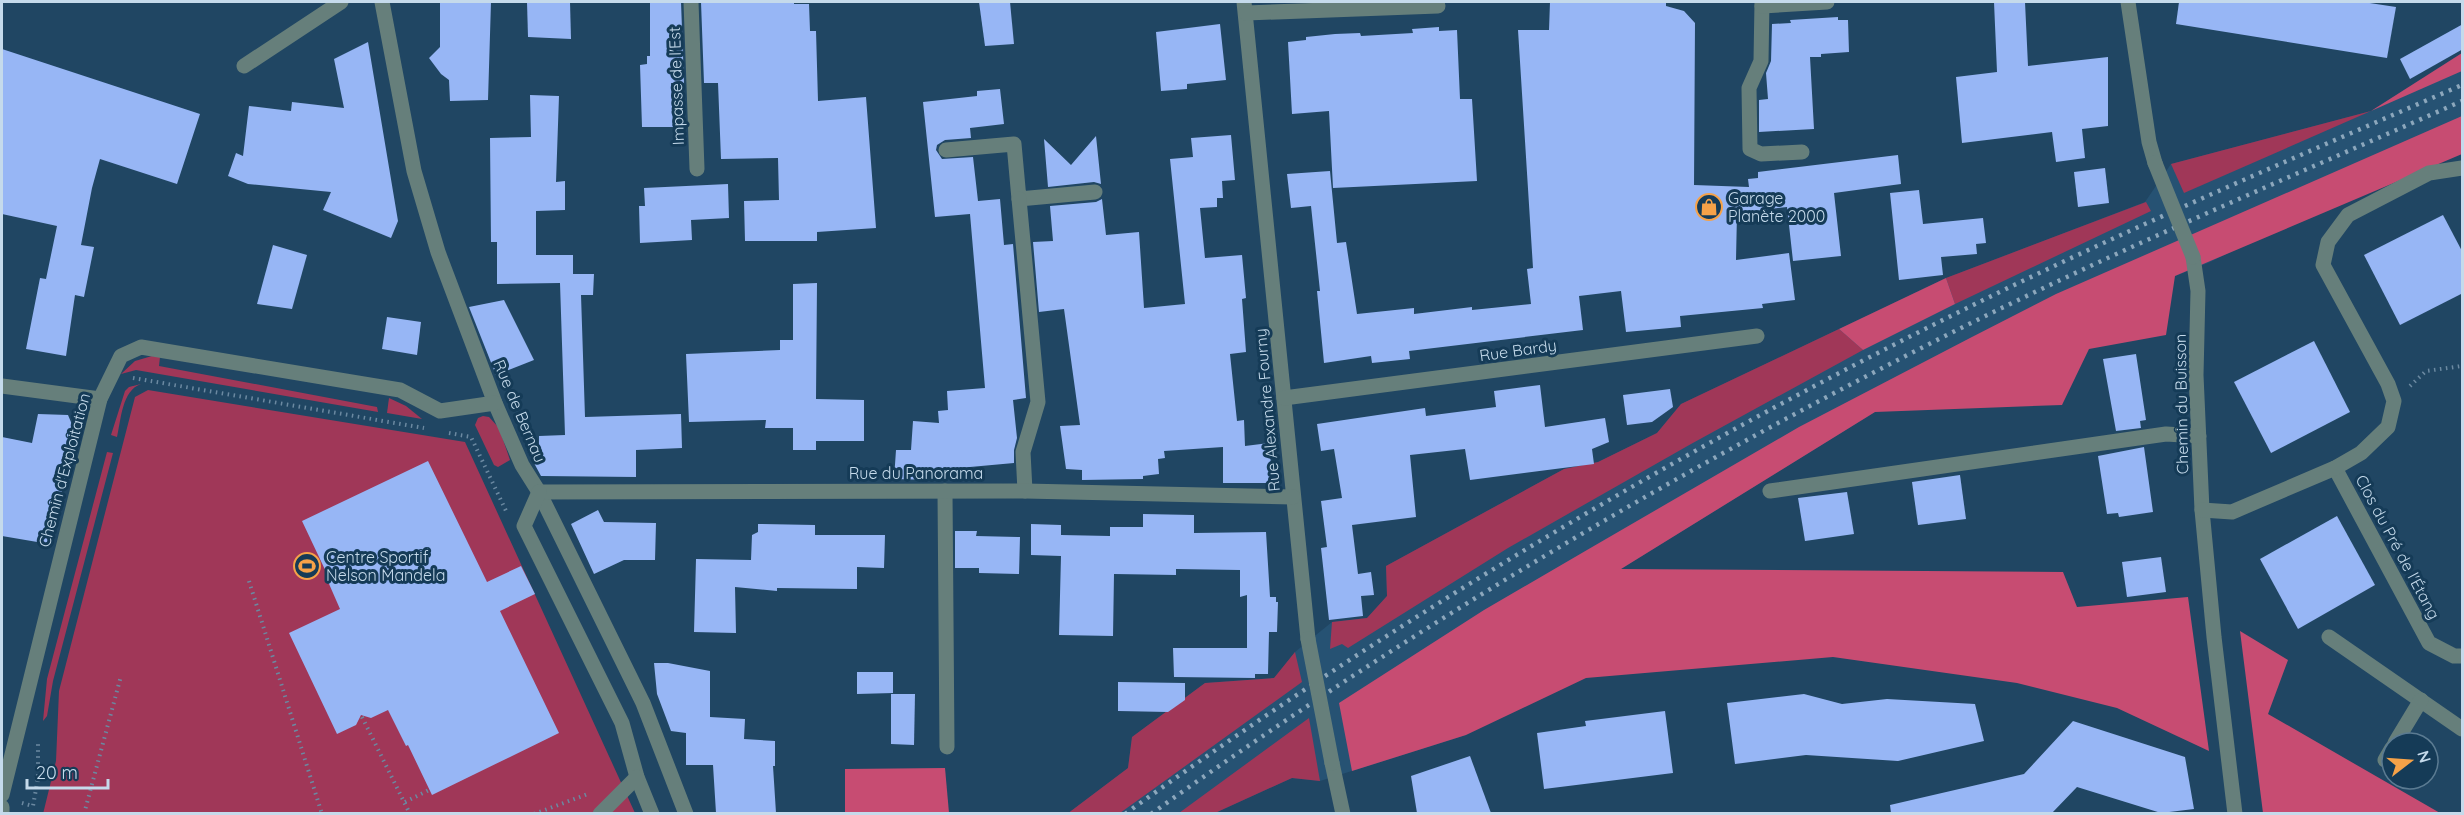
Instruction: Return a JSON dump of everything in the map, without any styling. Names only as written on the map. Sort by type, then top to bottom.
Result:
[{"type":"street","points":[[243,66],[341,2]]},
{"type":"street","name":"Rue de Bernau","points":[[382,2],[414,171],[438,252],[495,403],[522,465],[539,492],[643,703],[686,813]]},
{"type":"street","name":"Impasse de l'Est","points":[[692,2],[697,169]]},
{"type":"street","points":[[1802,152],[1761,154],[1750,149],[1749,88],[1761,62],[1762,4],[1827,2]]},
{"type":"street","name":"Chemin du Buisson","points":[[2128,2],[2154,163],[2193,257],[2198,291],[2196,375],[2202,510],[2214,637],[2235,813]]},
{"type":"street","points":[[1245,8],[1438,6]]},
{"type":"street","name":"Rue Alexandre Fourny","points":[[1245,8],[1308,639],[1343,813]]},
{"type":"street","points":[[946,150],[1014,144],[1038,402],[1023,452],[1025,491]]},
{"type":"street","points":[[2394,401],[2388,384],[2323,265],[2328,242],[2348,215],[2430,173],[2463,168]]},
{"type":"street","points":[[1019,199],[1095,192]]},
{"type":"street","name":"Rue Bardy","points":[[1284,399],[1757,336]]},
{"type":"street","name":"Chemin d'Exploitation","points":[[2,795],[100,399],[121,357],[141,347],[400,390],[440,411],[495,403]]},
{"type":"street","points":[[2,386],[100,399]]},
{"type":"street","name":"Clos du Pré de l'Étang","points":[[2202,510],[2232,512],[2335,468],[2361,453],[2388,427],[2394,401]]},
{"type":"street","points":[[1770,491],[2166,434],[2199,436]]},
{"type":"street","name":"Clos du Pré de l'Étang","points":[[2335,468],[2429,643],[2454,656],[2463,656]]},
{"type":"street","points":[[945,491],[947,747]]},
{"type":"street","name":"Rue du Panorama","points":[[539,492],[1025,491],[1293,497]]},
{"type":"street","points":[[539,492],[524,525],[622,723],[637,777],[652,813]]},
{"type":"street","points":[[2330,637],[2463,729]]},
{"type":"street","points":[[2402,731],[2421,700]]},
{"type":"street","points":[[600,813],[637,777]]},
{"type":"street","points":[[2,807],[2,813]]},
{"type":"path","points":[[2394,401],[2426,371],[2463,366]]},
{"type":"path","points":[[129,380],[136,377],[425,428]]},
{"type":"path","points":[[448,432],[471,436],[508,517],[524,525]]},
{"type":"path","points":[[249,581],[322,813]]},
{"type":"path","points":[[84,813],[121,676]]},
{"type":"path","points":[[362,717],[410,813]]},
{"type":"path","points":[[33,806],[38,778],[39,739]]},
{"type":"path","points":[[405,802],[429,790]]},
{"type":"path","points":[[534,813],[596,791]]},
{"type":"shaded area","points":[[2462,53],[2462,139],[2208,263],[2030,334],[1875,412],[1629,564],[1439,692],[1466,735],[1320,781],[1292,778],[1215,813],[1067,814],[1128,768],[1132,737],[1205,683],[1274,678],[1295,652],[1332,622],[1367,618],[1387,596],[1386,566],[1564,469],[1598,462],[1657,433],[1681,404],[1946,278],[2145,202],[2171,164],[2371,111]]},
{"type":"shaded area","points":[[2462,53],[2462,71],[2371,111]]},
{"type":"shaded area","points":[[2371,111],[2184,193],[2171,164]]},
{"type":"shaded area","points":[[2462,116],[2462,154],[2175,276],[2166,335],[2089,349],[2062,405],[1875,412],[1621,569],[2063,572],[2077,607],[2188,597],[2209,751],[2117,708],[2017,683],[1833,657],[1586,678],[1466,735],[1352,771],[1339,703],[1484,610],[1799,427],[2056,294]]},
{"type":"shaded area","points":[[2146,202],[2151,211],[1955,304],[1946,278]]},
{"type":"shaded area","points":[[1946,278],[1955,304],[1863,350],[1839,329]]},
{"type":"shaded area","points":[[1839,329],[1863,350],[1508,548],[1348,648],[1342,644],[1330,649],[1332,622],[1367,618],[1387,596],[1386,566],[1564,469],[1598,462],[1657,433],[1681,404]]},
{"type":"shaded area","points":[[152,356],[160,357],[159,366],[377,407],[378,412],[136,370],[121,374],[135,361]]},
{"type":"shaded area","points":[[141,384],[130,392],[126,399],[117,437],[111,435],[125,391],[129,387]]},
{"type":"shaded area","name":"Centre Sportif Nelson Mandela","points":[[148,390],[465,442],[635,813],[43,814],[56,761],[59,691],[135,397]]},
{"type":"shaded area","points":[[389,398],[406,406],[422,419],[387,413]]},
{"type":"shaded area","points":[[489,417],[499,428],[510,460],[498,467],[494,465],[475,425],[478,418]]},
{"type":"shaded area","points":[[107,452],[113,453],[53,681],[47,716],[43,721],[47,679]]},
{"type":"shaded area","points":[[2240,631],[2288,660],[2268,714],[2380,778],[2380,791],[2402,791],[2440,813],[2263,813]]},
{"type":"shaded area","points":[[1295,652],[1302,682],[1120,813],[1067,814],[1128,768],[1132,737],[1205,683],[1274,678]]},
{"type":"shaded area","points":[[1309,718],[1320,781],[1292,778],[1215,813],[1179,813]]},
{"type":"shaded area","points":[[945,768],[949,813],[845,813],[845,769]]},
{"type":"building","points":[[440,2],[491,2],[488,100],[450,101],[449,80],[441,74],[429,58],[440,47]]},
{"type":"building","points":[[527,2],[570,2],[571,39],[528,37]]},
{"type":"building","points":[[650,2],[681,2],[684,83],[671,83],[673,127],[642,127],[640,65],[647,64],[647,56],[650,56]]},
{"type":"building","points":[[701,2],[809,4],[810,31],[816,31],[818,101],[866,97],[876,228],[817,232],[817,241],[745,241],[744,201],[779,200],[778,158],[721,159],[718,83],[704,83]]},
{"type":"building","points":[[979,2],[1010,2],[1014,44],[985,46]]},
{"type":"building","points":[[1550,2],[1666,2],[1666,6],[1684,11],[1695,23],[1694,185],[1749,187],[1748,179],[1758,178],[1758,172],[1898,155],[1901,184],[1834,193],[1841,256],[1793,261],[1787,207],[1737,213],[1736,260],[1789,253],[1795,300],[1762,304],[1763,308],[1680,316],[1681,327],[1626,332],[1621,291],[1579,296],[1583,330],[1409,351],[1410,359],[1372,363],[1371,356],[1324,363],[1317,291],[1320,291],[1311,206],[1291,208],[1287,174],[1330,171],[1337,243],[1346,242],[1357,314],[1414,308],[1414,314],[1472,307],[1472,310],[1531,304],[1527,269],[1533,268],[1518,30],[1549,30]]},
{"type":"building","points":[[1994,2],[2025,2],[2028,66],[2108,57],[2108,126],[2082,129],[2085,158],[2056,162],[2052,132],[1962,143],[1956,77],[1997,72]]},
{"type":"building","points":[[2179,2],[2363,2],[2396,7],[2387,58],[2176,24]]},
{"type":"building","points":[[1838,17],[1838,20],[1848,20],[1849,52],[1810,57],[1814,129],[1759,132],[1759,100],[1768,99],[1766,73],[1771,61],[1772,24],[1791,23],[1790,20]]},
{"type":"building","points":[[1220,24],[1226,80],[1187,84],[1187,89],[1161,91],[1156,32]]},
{"type":"building","points":[[2463,24],[2463,49],[2410,79],[2400,59]]},
{"type":"building","points":[[1439,27],[1439,31],[1457,30],[1460,99],[1472,99],[1477,181],[1333,188],[1329,111],[1292,114],[1288,42],[1306,40],[1306,37],[1335,34],[1360,33],[1361,36],[1413,33],[1412,29]]},
{"type":"building","points":[[368,42],[398,221],[391,238],[323,210],[331,192],[248,184],[228,176],[236,153],[243,156],[249,106],[291,111],[292,102],[344,108],[334,59]]},
{"type":"building","points":[[2,49],[200,114],[177,184],[100,159],[81,245],[94,247],[84,297],[75,295],[66,356],[26,349],[40,278],[46,279],[57,226],[2,214]]},
{"type":"building","points":[[1000,89],[1004,124],[970,128],[971,138],[945,140],[937,145],[936,150],[942,159],[973,157],[978,201],[1000,199],[1004,245],[1013,244],[1026,398],[1013,400],[1017,438],[1014,463],[937,470],[937,480],[894,479],[896,450],[911,450],[913,421],[939,423],[938,411],[948,410],[947,391],[985,388],[970,214],[935,217],[923,102],[977,96],[977,91]]},
{"type":"building","points":[[530,95],[559,96],[556,182],[565,181],[565,210],[536,211],[536,255],[573,255],[573,274],[594,274],[593,295],[581,295],[585,417],[681,414],[682,448],[636,450],[636,477],[541,476],[527,450],[539,450],[539,436],[565,435],[560,283],[497,284],[497,242],[491,242],[490,138],[531,137]]},
{"type":"building","points":[[1231,135],[1235,180],[1222,181],[1223,198],[1217,198],[1217,207],[1200,208],[1205,258],[1242,255],[1246,298],[1242,299],[1246,352],[1230,354],[1237,421],[1244,420],[1245,446],[1269,443],[1272,476],[1267,483],[1223,483],[1223,447],[1164,451],[1165,458],[1158,459],[1159,474],[1143,476],[1143,479],[1082,480],[1082,470],[1066,469],[1060,426],[1080,425],[1064,309],[1039,312],[1033,242],[1053,241],[1050,206],[1096,202],[1102,199],[1106,235],[1139,232],[1144,308],[1185,304],[1170,159],[1193,157],[1191,138]]},
{"type":"building","points":[[1096,136],[1101,184],[1094,182],[1048,187],[1044,139],[1071,165]]},
{"type":"building","points":[[2105,168],[2109,203],[2078,207],[2074,172]]},
{"type":"building","points":[[728,184],[729,218],[691,220],[692,240],[640,243],[639,206],[645,206],[644,188]]},
{"type":"building","points":[[1919,190],[1923,224],[1983,218],[1986,243],[1976,244],[1977,254],[1941,257],[1943,275],[1899,280],[1890,193]]},
{"type":"building","points":[[2443,215],[2463,253],[2463,293],[2400,325],[2364,255]]},
{"type":"building","points":[[273,245],[307,255],[292,309],[257,304]]},
{"type":"building","points":[[817,283],[816,399],[864,400],[864,441],[816,441],[816,450],[793,450],[793,428],[765,428],[766,420],[689,422],[686,354],[780,350],[780,340],[793,340],[793,284]]},
{"type":"building","points":[[504,300],[534,360],[496,375],[469,307]]},
{"type":"building","points":[[387,317],[421,322],[417,355],[382,349]]},
{"type":"building","points":[[2314,341],[2350,412],[2271,453],[2234,382]]},
{"type":"building","points":[[2136,354],[2146,420],[2140,421],[2141,428],[2116,431],[2103,359]]},
{"type":"building","points":[[1540,385],[1545,427],[1605,418],[1609,442],[1592,449],[1594,464],[1470,480],[1465,449],[1410,455],[1416,517],[1352,525],[1358,574],[1371,572],[1374,595],[1361,596],[1363,616],[1329,620],[1321,548],[1327,547],[1321,501],[1342,498],[1334,449],[1321,451],[1317,424],[1425,408],[1426,416],[1496,407],[1494,391]]},
{"type":"building","points":[[1670,389],[1673,407],[1652,422],[1627,425],[1623,395]]},
{"type":"building","points":[[38,414],[68,415],[76,434],[49,544],[2,536],[2,437],[32,443]]},
{"type":"building","points":[[2144,447],[2153,512],[2119,517],[2118,513],[2107,514],[2098,456]]},
{"type":"building","points":[[428,461],[487,582],[521,566],[535,594],[500,611],[559,733],[432,795],[388,710],[371,718],[361,715],[356,725],[337,734],[289,633],[340,609],[326,577],[328,576],[302,521]]},
{"type":"building","points":[[1960,475],[1966,519],[1918,525],[1912,482]]},
{"type":"building","points":[[1847,492],[1854,534],[1805,541],[1798,498]]},
{"type":"building","points":[[598,510],[604,522],[656,523],[655,560],[624,560],[594,574],[571,524]]},
{"type":"building","points":[[1143,514],[1194,515],[1194,533],[1266,532],[1270,597],[1276,597],[1276,602],[1278,602],[1277,632],[1269,632],[1268,674],[1255,674],[1255,678],[1174,677],[1173,648],[1247,648],[1247,595],[1240,597],[1240,570],[1176,569],[1176,575],[1114,574],[1113,636],[1059,635],[1061,556],[1031,555],[1031,524],[1061,525],[1061,535],[1110,536],[1110,527],[1143,527]]},
{"type":"building","points":[[2337,516],[2375,585],[2298,629],[2260,559]]},
{"type":"building","points":[[758,524],[815,525],[815,535],[885,535],[884,568],[857,567],[857,589],[777,588],[777,591],[735,587],[736,633],[694,632],[696,559],[751,560],[752,535],[758,532]]},
{"type":"building","points":[[955,531],[977,531],[976,536],[1020,537],[1019,574],[979,573],[979,568],[955,568]]},
{"type":"building","points":[[2161,557],[2166,592],[2127,597],[2122,562]]},
{"type":"building","points":[[654,663],[668,663],[710,671],[710,717],[745,719],[744,739],[775,741],[775,766],[773,766],[776,813],[716,813],[713,765],[686,765],[686,733],[671,731],[657,694]]},
{"type":"building","points":[[857,672],[893,672],[893,693],[857,694]]},
{"type":"building","points":[[1118,682],[1185,683],[1185,700],[1168,712],[1118,711]]},
{"type":"building","points":[[891,694],[915,694],[914,745],[891,744]]},
{"type":"building","points":[[1804,694],[1842,704],[1887,699],[1975,704],[1984,741],[1898,761],[1806,755],[1735,764],[1727,703]]},
{"type":"building","points":[[1665,711],[1673,773],[1544,789],[1537,733],[1586,726],[1585,721]]},
{"type":"building","points":[[2073,721],[2185,757],[2194,809],[2161,813],[2077,787],[2052,813],[1891,813],[1890,805],[2024,774]]},
{"type":"building","points":[[1470,756],[1491,813],[1417,813],[1411,776]]},
{"type":"railway","points":[[1125,814],[1225,744],[1428,610],[1532,546],[1743,424],[1959,312],[2084,252],[2462,85]]},
{"type":"railway","points":[[1151,814],[1346,680],[1446,616],[1547,554],[1753,437],[1857,381],[2024,297],[2211,211],[2462,101]]},
{"type":"place","name":"Garage Planète 2000","points":[[1709,207]]},
{"type":"place","name":"Centre Sportif Nelson Mandela","points":[[307,566]]}]
